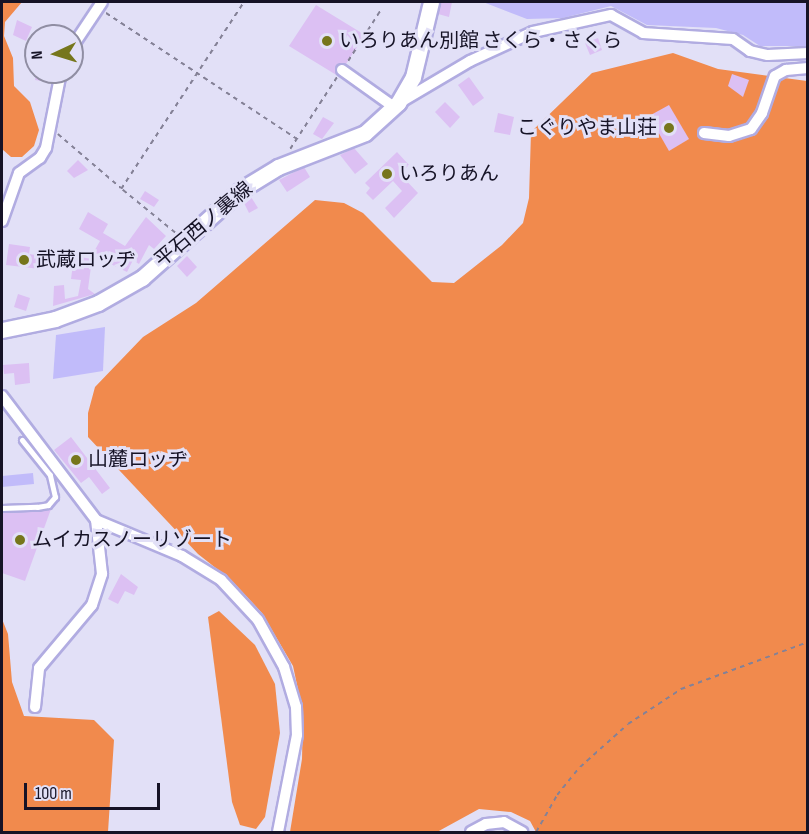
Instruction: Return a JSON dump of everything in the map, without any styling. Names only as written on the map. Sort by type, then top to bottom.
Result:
[{"type":"main road","name":"平石西ノ裏線","points":[[2,330],[55,319],[98,303],[142,278],[242,189],[278,167],[364,133],[396,105],[413,77],[431,2]]},
{"type":"street","points":[[84,30],[101,5]]},
{"type":"street","points":[[342,70],[396,105],[470,60],[533,32],[610,15],[643,33],[733,39],[750,51],[768,55],[807,53]]},
{"type":"street","points":[[704,133],[729,136],[751,129],[762,113],[775,76],[786,70],[807,68]]},
{"type":"street","points":[[2,221],[19,173],[40,158],[50,131],[59,84]]},
{"type":"street","points":[[2,396],[96,520],[182,556],[221,580],[258,620],[284,668],[296,707],[297,735],[278,832]]},
{"type":"street","points":[[35,707],[39,668],[92,605],[99,584],[102,574],[96,520]]},
{"type":"street","points":[[471,832],[486,824],[504,822],[522,832]]},
{"type":"lane","points":[[2,508],[48,505],[55,497],[50,475],[22,440]]},
{"type":"path","points":[[121,189],[244,2]]},
{"type":"path","points":[[101,5],[197,74],[297,139]]},
{"type":"path","points":[[278,167],[380,11]]},
{"type":"path","points":[[50,131],[59,134],[184,241]]},
{"type":"path","points":[[536,832],[557,795],[580,767],[628,724],[681,690],[807,642]]},
{"type":"shaded area","points":[[2,2],[22,2],[5,22],[4,36],[13,58],[14,86],[30,102],[39,130],[34,146],[22,157],[11,157],[2,149]]},
{"type":"shaded area","points":[[483,2],[807,2],[807,46],[760,46],[743,35],[716,28],[647,25],[611,6],[563,18],[527,19]]},
{"type":"shaded area","points":[[673,53],[718,69],[807,81],[807,832],[536,832],[530,821],[511,812],[479,809],[437,832],[290,832],[302,759],[303,713],[293,666],[262,613],[231,580],[198,554],[88,437],[88,413],[95,387],[143,337],[196,303],[315,200],[344,203],[363,213],[432,282],[454,283],[502,245],[523,223],[529,198],[531,132],[592,73]]},
{"type":"shaded area","points":[[105,327],[103,371],[53,379],[56,335]]},
{"type":"shaded area","points":[[33,473],[34,484],[2,487],[2,476]]},
{"type":"shaded area","points":[[219,611],[255,645],[275,684],[280,733],[265,817],[256,829],[240,825],[232,802],[208,617]]},
{"type":"shaded area","points":[[2,619],[8,634],[12,682],[24,716],[94,720],[114,740],[108,832],[2,832]]},
{"type":"building","points":[[440,2],[452,2],[449,17],[438,14]]},
{"type":"building","name":"いろりあん別館 さくら・さくら","points":[[316,5],[365,35],[346,64],[336,66],[338,76],[289,46]]},
{"type":"building","points":[[17,20],[26,24],[24,40],[13,35]]},
{"type":"building","points":[[598,38],[602,50],[590,55],[585,43]]},
{"type":"building","points":[[732,74],[749,80],[743,97],[728,86]]},
{"type":"building","points":[[469,77],[484,98],[473,106],[458,85]]},
{"type":"building","points":[[445,102],[460,117],[450,128],[435,112]]},
{"type":"building","name":"こぐりやま山荘","points":[[669,105],[689,139],[669,151],[649,116]]},
{"type":"building","points":[[498,113],[514,117],[510,135],[494,132]]},
{"type":"building","points":[[323,117],[334,123],[322,139],[313,134]]},
{"type":"building","points":[[354,148],[368,164],[355,174],[340,155]]},
{"type":"building","points":[[397,152],[409,165],[400,174],[418,193],[394,218],[385,208],[402,191],[393,181],[373,200],[366,193],[370,188],[365,183]]},
{"type":"building","points":[[78,160],[88,170],[74,178],[67,171]]},
{"type":"building","points":[[304,167],[310,177],[287,192],[279,180]]},
{"type":"building","points":[[145,191],[159,200],[154,207],[140,199]]},
{"type":"building","points":[[251,197],[258,208],[249,213],[243,201]]},
{"type":"building","points":[[88,212],[108,224],[103,233],[125,246],[146,217],[166,236],[154,249],[149,245],[139,264],[133,260],[127,272],[92,255],[100,241],[79,229]]},
{"type":"building","name":"武蔵ロッヂ","points":[[9,244],[30,247],[29,254],[42,256],[40,269],[6,265]]},
{"type":"building","points":[[74,256],[92,259],[88,289],[95,294],[53,306],[54,286],[64,285],[65,299],[78,296],[81,280],[71,279]]},
{"type":"building","points":[[187,256],[197,267],[187,277],[177,266]]},
{"type":"building","points":[[18,294],[30,298],[26,311],[14,307]]},
{"type":"building","points":[[29,363],[30,383],[15,385],[14,373],[4,374],[3,365]]},
{"type":"building","name":"山麓ロッヂ","points":[[71,437],[110,488],[102,494],[89,477],[81,483],[54,450]]},
{"type":"building","name":"ムイカスノーリゾート","points":[[51,509],[25,581],[2,573],[2,513]]},
{"type":"building","points":[[121,574],[138,587],[134,595],[125,591],[118,604],[108,599]]},
{"type":"place","name":"いろりあん別館 さくら・さくら","points":[[327,41]]},
{"type":"place","name":"こぐりやま山荘","points":[[669,128]]},
{"type":"place","name":"いろりあん","points":[[387,174]]},
{"type":"place","name":"武蔵ロッヂ","points":[[24,260]]},
{"type":"place","name":"山麓ロッヂ","points":[[76,460]]},
{"type":"place","name":"ムイカスノーリゾート","points":[[20,540]]}]
